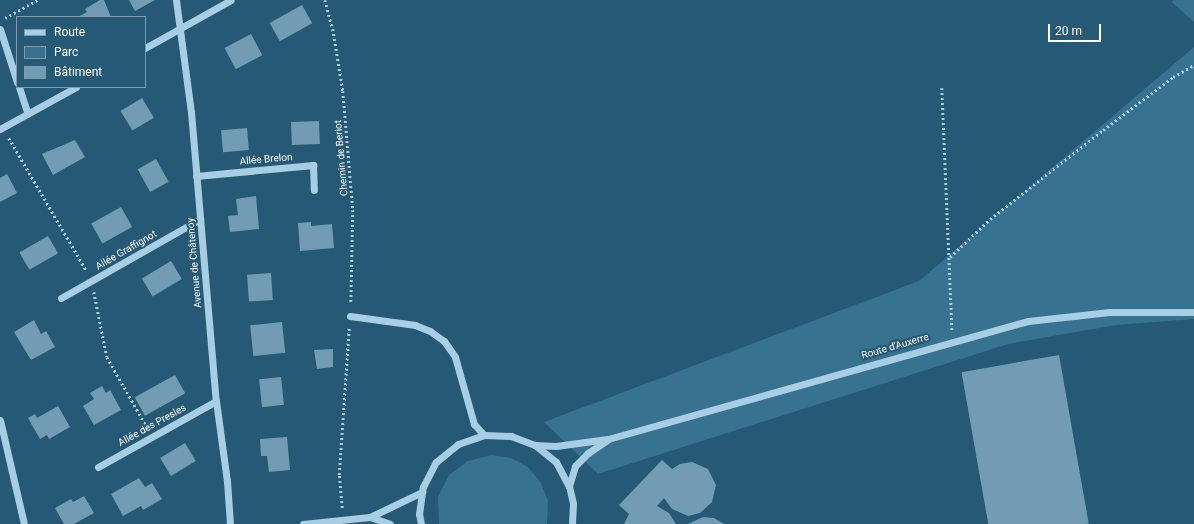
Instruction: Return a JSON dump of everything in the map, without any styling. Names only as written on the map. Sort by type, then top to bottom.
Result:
[{"type":"street","name":"Avenue de Châtenoy","points":[[176,0],[196,176],[216,401],[227,481],[230,524]]},
{"type":"street","points":[[146,47],[231,0]]},
{"type":"street","points":[[0,29],[16,79]]},
{"type":"street","points":[[19,88],[28,114]]},
{"type":"street","points":[[2,128],[74,88]]},
{"type":"street","name":"Allée Brelon","points":[[196,176],[313,165],[314,190]]},
{"type":"street","name":"Allée Graffignot","points":[[62,298],[200,219]]},
{"type":"street","name":"Route d'Auxerre","points":[[535,445],[556,446],[608,439],[954,340],[1028,321],[1065,316],[1194,312]]},
{"type":"street","points":[[350,316],[415,325],[430,331],[444,341],[455,357],[474,424],[484,435]]},
{"type":"street","name":"Allée des Presles","points":[[98,467],[216,401]]},
{"type":"street","points":[[0,420],[24,524]]},
{"type":"street","points":[[420,524],[419,514],[422,492],[436,462],[458,444],[484,435],[511,436],[535,445],[556,462],[569,486],[573,504],[572,524]]},
{"type":"street","name":"Route d'Auxerre","points":[[569,486],[575,466],[588,452],[608,439]]},
{"type":"street","points":[[370,517],[422,492]]},
{"type":"street","points":[[303,524],[342,518],[370,517],[390,524]]},
{"type":"path","points":[[0,21],[38,0]]},
{"type":"path","name":"Chemin de Beriot","points":[[325,0],[333,29],[343,91],[353,210],[354,256],[339,475],[342,518]]},
{"type":"path","points":[[950,257],[990,219],[1103,130],[1173,76],[1194,65]]},
{"type":"path","points":[[942,88],[950,257],[950,322],[954,340]]},
{"type":"path","points":[[2,128],[92,281],[107,357],[152,436]]},
{"type":"green space","points":[[1174,0],[1194,0],[1194,22],[1172,2]]},
{"type":"green space","points":[[1194,47],[1194,319],[1116,325],[1008,344],[598,474],[544,422],[919,281]]},
{"type":"green space","points":[[491,455],[511,458],[528,467],[541,483],[548,501],[547,524],[439,524],[438,497],[449,475],[468,461]]},
{"type":"building","points":[[100,0],[104,0],[111,16],[80,16],[87,12],[85,9]]},
{"type":"building","points":[[129,0],[155,0],[135,11]]},
{"type":"building","points":[[302,5],[312,23],[280,41],[270,23]]},
{"type":"building","points":[[251,34],[262,55],[236,69],[225,48]]},
{"type":"building","points":[[142,98],[154,118],[132,131],[121,111]]},
{"type":"building","points":[[319,121],[320,144],[292,145],[291,122]]},
{"type":"building","points":[[247,128],[249,150],[223,152],[221,130]]},
{"type":"building","points":[[75,140],[85,157],[53,175],[42,154]]},
{"type":"building","points":[[156,159],[169,182],[150,192],[138,169]]},
{"type":"building","points":[[7,174],[17,193],[0,202],[0,178]]},
{"type":"building","points":[[256,196],[259,229],[230,232],[228,216],[238,215],[236,199]]},
{"type":"building","points":[[121,207],[132,227],[102,244],[91,223]]},
{"type":"building","points":[[311,222],[311,226],[332,224],[334,248],[300,251],[298,223]]},
{"type":"building","points":[[48,236],[58,253],[29,270],[19,252]]},
{"type":"building","points":[[171,261],[182,279],[153,297],[142,279]]},
{"type":"building","points":[[271,273],[273,300],[249,302],[247,275]]},
{"type":"building","points":[[34,320],[41,334],[46,331],[55,347],[31,360],[14,332]]},
{"type":"building","points":[[282,322],[285,353],[253,356],[250,325]]},
{"type":"building","points":[[333,349],[333,367],[317,369],[314,350]]},
{"type":"building","points":[[1059,355],[1089,523],[988,524],[962,372]]},
{"type":"building","points":[[175,375],[185,393],[145,416],[135,397]]},
{"type":"building","points":[[281,377],[284,405],[262,407],[259,379]]},
{"type":"building","points":[[102,386],[106,393],[110,390],[121,410],[94,425],[83,406],[94,399],[90,393]]},
{"type":"building","points":[[58,406],[70,427],[49,439],[47,435],[40,439],[28,418],[35,414],[37,418]]},
{"type":"building","points":[[287,437],[290,470],[269,472],[267,456],[261,456],[260,439]]},
{"type":"building","points":[[185,443],[196,461],[171,476],[160,458]]},
{"type":"building","points":[[662,460],[672,469],[680,464],[692,462],[708,469],[716,485],[712,502],[700,513],[688,516],[672,509],[664,498],[657,506],[669,513],[676,524],[624,524],[629,514],[619,505]]},
{"type":"building","points":[[139,478],[145,487],[152,483],[162,499],[143,510],[141,506],[123,516],[111,494]]},
{"type":"building","points":[[84,496],[94,513],[74,524],[64,524],[55,508],[71,499],[73,502]]},
{"type":"building","points":[[703,517],[714,518],[724,524],[688,524]]}]
